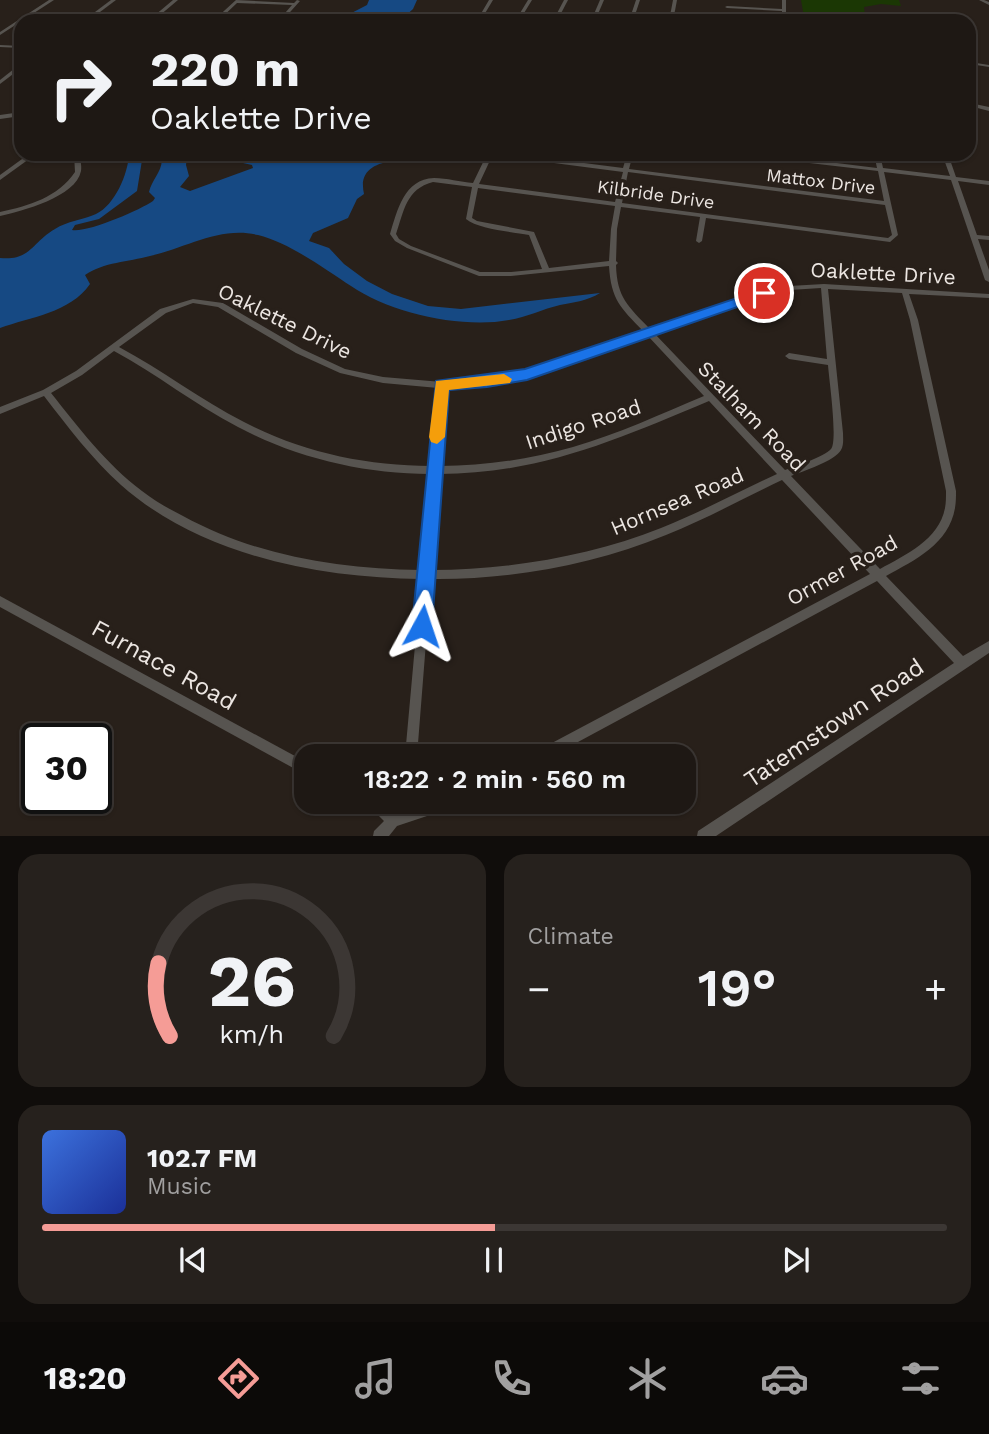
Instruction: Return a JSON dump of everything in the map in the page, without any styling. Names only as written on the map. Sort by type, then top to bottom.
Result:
[{"type":"street","points":[[31,14],[52,0]]},
{"type":"street","points":[[95,14],[114,0]]},
{"type":"street","points":[[159,14],[176,0]]},
{"type":"street","points":[[783,0],[784,14]]},
{"type":"street","points":[[981,0],[989,4]]},
{"type":"street","points":[[223,14],[237,1],[297,2]]},
{"type":"street","points":[[727,7],[784,10]]},
{"type":"street","points":[[0,82],[14,71]]},
{"type":"street","points":[[0,117],[13,115]]},
{"type":"street","points":[[0,126],[13,115]]},
{"type":"street","points":[[0,178],[23,161]]},
{"type":"street","points":[[0,214],[39,203],[65,188],[78,172],[77,161]]},
{"type":"street","points":[[486,161],[475,184],[468,219],[475,223],[533,233],[546,270],[614,263]]},
{"type":"street","name":"Mattox Drive","points":[[555,161],[889,204]]},
{"type":"street","name":"Stalham Road","points":[[628,161],[612,233],[619,298],[648,332],[962,663]]},
{"type":"street","points":[[807,161],[989,183]]},
{"type":"street","points":[[879,161],[889,204]]},
{"type":"street","points":[[948,161],[989,281]]},
{"type":"street","name":"Kilbride Drive","points":[[546,270],[495,275],[472,273],[409,247],[397,240],[393,234],[407,194],[413,185],[433,180],[890,240],[895,235],[889,204]]},
{"type":"street","points":[[699,241],[703,216]]},
{"type":"street","points":[[974,237],[989,239]]},
{"type":"street","name":"Oaklette Drive","points":[[0,411],[46,392],[114,348],[163,311],[185,302],[202,301],[220,305],[299,351],[343,371],[393,381],[442,385],[487,382],[527,374],[764,293],[789,288],[824,286],[989,296]]},
{"type":"street","name":"Hornsea Road","points":[[46,392],[108,470],[157,508],[192,527],[266,555],[316,566],[426,574],[457,574],[542,566],[611,550],[644,539],[827,456],[838,447],[824,286]]},
{"type":"street","name":"Ormer Road","points":[[561,744],[922,550],[948,522],[951,491],[914,320],[905,292]]},
{"type":"street","name":"Indigo Road","points":[[114,348],[141,361],[229,419],[274,441],[349,462],[434,470],[497,467],[569,452],[710,397]]},
{"type":"street","points":[[789,356],[832,363]]},
{"type":"street","points":[[412,744],[442,385]]},
{"type":"street","name":"Furnace Road","points":[[0,601],[294,762]]},
{"type":"street","name":"Tatemstown Road","points":[[703,835],[989,646]]},
{"type":"street","points":[[387,814],[393,821]]},
{"type":"street","points":[[379,835],[397,814]]},
{"type":"street","points":[[393,821],[414,814]]},
{"type":"green space","points":[[801,0],[899,0],[901,6],[881,4],[864,7],[865,14],[803,14]]},
{"type":"water","points":[[369,0],[417,0],[407,14],[350,14],[367,5]]},
{"type":"water","points":[[128,161],[142,161],[137,191],[99,219],[75,225],[72,230],[101,225],[153,201],[155,198],[149,192],[162,161],[186,161],[189,176],[180,187],[190,191],[253,168],[252,165],[239,161],[390,161],[369,171],[364,180],[364,194],[357,199],[348,218],[313,233],[309,241],[329,248],[344,264],[367,281],[392,294],[428,306],[461,309],[600,293],[586,300],[509,320],[449,320],[406,311],[367,296],[306,257],[270,239],[258,235],[230,233],[100,267],[85,275],[90,284],[72,302],[49,313],[0,328],[0,258],[25,254],[60,226],[103,210],[115,196]]},
{"type":"slow traffic","points":[[437,437],[442,385],[504,379]]},
{"type":"route","points":[[422,626],[442,385],[487,382],[527,374],[764,293]]}]
